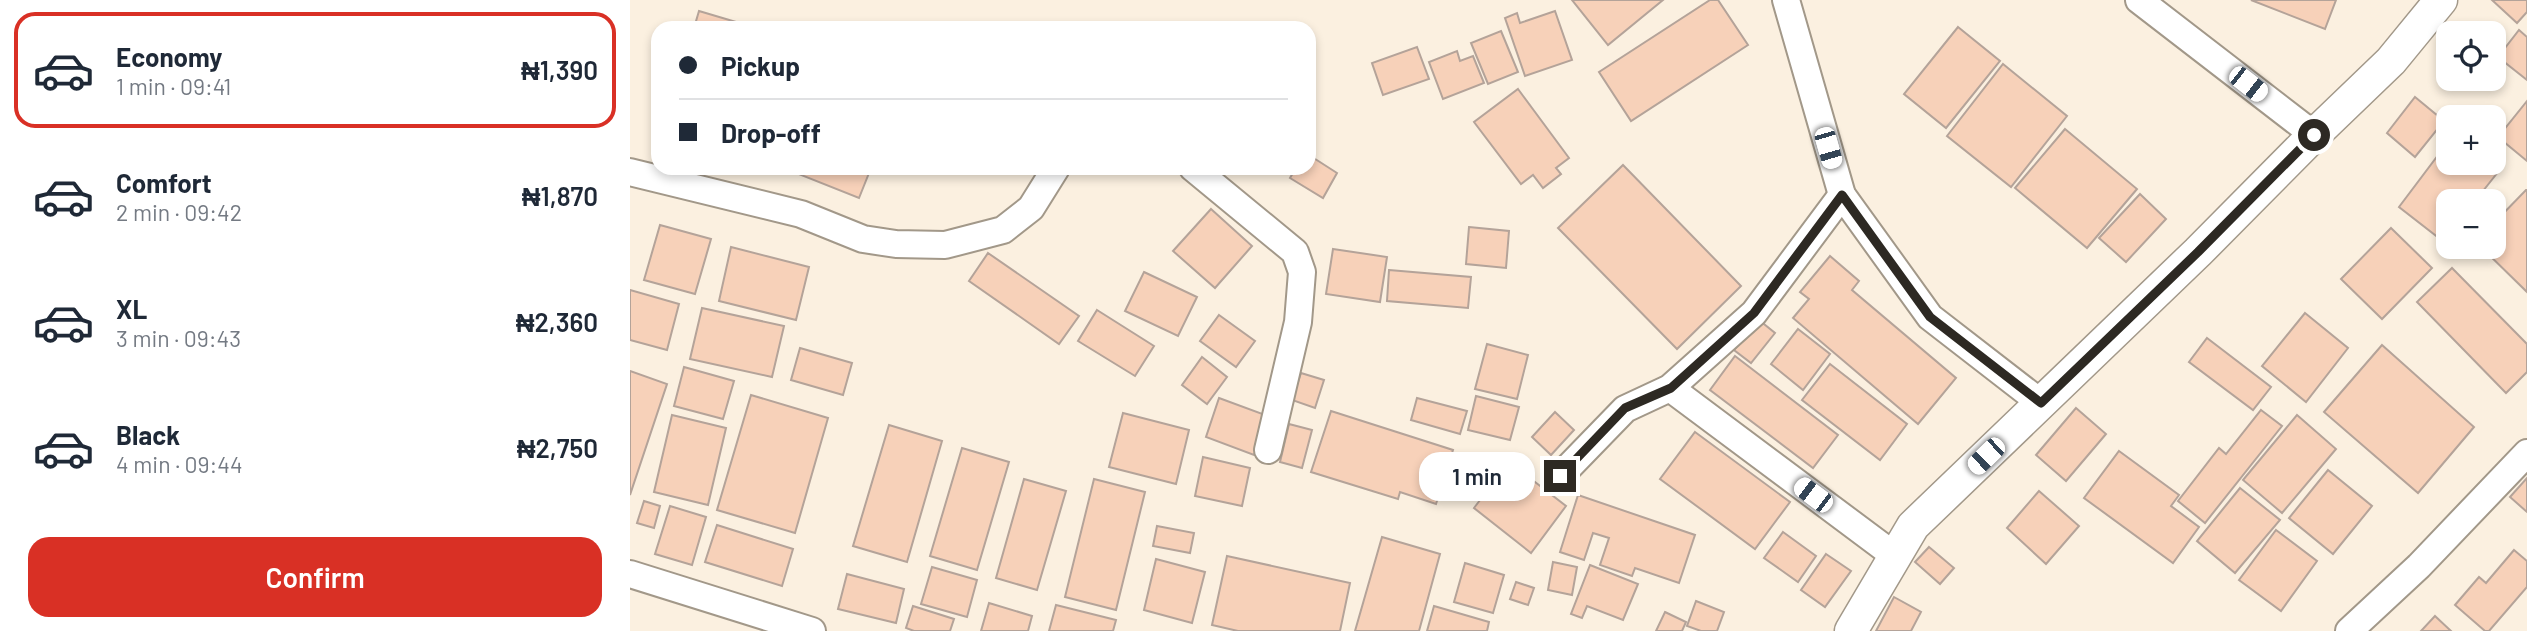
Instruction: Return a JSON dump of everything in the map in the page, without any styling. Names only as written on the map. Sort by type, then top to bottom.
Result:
[{"type":"street","points":[[1786,0],[1842,195],[1930,317],[2041,403]]},
{"type":"street","points":[[2139,0],[2314,135]]},
{"type":"street","points":[[1851,631],[1913,526],[2392,61],[2441,0]]},
{"type":"street","points":[[630,172],[801,214],[863,239],[896,244],[945,245],[1003,230],[1031,208],[1052,175]]},
{"type":"street","points":[[1202,175],[1295,252],[1302,272],[1298,322],[1268,450]]},
{"type":"street","points":[[1560,476],[1625,408],[1671,388],[1754,313],[1842,195]]},
{"type":"street","points":[[1671,388],[1895,556]]},
{"type":"street","points":[[2348,631],[2419,566],[2527,453]]},
{"type":"street","points":[[630,575],[811,631]]},
{"type":"building","points":[[1572,0],[1663,0],[1608,45]]},
{"type":"building","points":[[1710,0],[1718,0],[1748,45],[1631,121],[1599,72]]},
{"type":"building","points":[[2251,0],[2336,0],[2325,29]]},
{"type":"building","points":[[2492,0],[2527,0],[2527,12],[2517,23]]},
{"type":"building","points":[[699,11],[733,21],[696,21]]},
{"type":"building","points":[[1555,11],[1572,60],[1525,76],[1505,18],[1517,13],[1520,23]]},
{"type":"building","points":[[1958,27],[2000,61],[1946,128],[1904,94]]},
{"type":"building","points":[[2519,30],[2527,37],[2527,80],[2506,63],[2506,47]]},
{"type":"building","points":[[1501,31],[1518,72],[1488,84],[1471,43]]},
{"type":"building","points":[[1417,47],[1429,79],[1383,95],[1372,63]]},
{"type":"building","points":[[1457,51],[1460,61],[1473,56],[1484,83],[1443,99],[1429,62]]},
{"type":"building","points":[[2003,64],[2067,116],[2011,187],[1947,136]]},
{"type":"building","points":[[1518,89],[1569,158],[1556,168],[1561,174],[1543,188],[1533,175],[1521,184],[1474,122]]},
{"type":"building","points":[[2415,97],[2436,114],[2436,131],[2415,157],[2387,133]]},
{"type":"building","points":[[2527,101],[2527,161],[2506,144],[2506,127]]},
{"type":"building","points":[[2065,129],[2137,189],[2087,248],[2015,188]]},
{"type":"building","points":[[2436,158],[2436,175],[2496,175],[2485,189],[2436,189],[2436,236],[2399,207]]},
{"type":"building","points":[[1316,160],[1337,173],[1323,198],[1290,178],[1292,175],[1316,175]]},
{"type":"building","points":[[1623,165],[1741,286],[1677,349],[1558,228]]},
{"type":"building","points":[[801,175],[868,175],[859,198]]},
{"type":"building","points":[[2527,190],[2527,292],[2493,259],[2506,259],[2506,211]]},
{"type":"building","points":[[2140,194],[2166,219],[2126,262],[2099,238]]},
{"type":"building","points":[[1211,209],[1252,246],[1215,288],[1173,251]]},
{"type":"building","points":[[660,225],[711,239],[695,294],[644,280]]},
{"type":"building","points":[[1469,227],[1509,231],[1506,268],[1466,264]]},
{"type":"building","points":[[2391,228],[2432,268],[2382,319],[2341,279]]},
{"type":"building","points":[[731,247],[809,267],[796,320],[719,301]]},
{"type":"building","points":[[1333,249],[1387,257],[1380,302],[1326,294]]},
{"type":"building","points":[[988,253],[1079,316],[1059,344],[969,281]]},
{"type":"building","points":[[1830,256],[1859,281],[1852,290],[1956,378],[1918,424],[1793,318],[1809,299],[1800,292]]},
{"type":"building","points":[[2452,268],[2527,344],[2527,372],[2506,393],[2417,302]]},
{"type":"building","points":[[1389,270],[1471,277],[1468,308],[1387,301]]},
{"type":"building","points":[[1144,272],[1197,297],[1178,336],[1125,311]]},
{"type":"building","points":[[630,290],[679,304],[667,350],[630,340]]},
{"type":"building","points":[[702,308],[784,326],[772,377],[690,359]]},
{"type":"building","points":[[1097,310],[1154,346],[1135,376],[1078,341]]},
{"type":"building","points":[[2305,313],[2348,348],[2306,402],[2262,366]]},
{"type":"building","points":[[1219,315],[1255,341],[1236,367],[1200,341]]},
{"type":"building","points":[[1759,320],[1775,333],[1751,363],[1734,350]]},
{"type":"building","points":[[1798,329],[1830,354],[1803,390],[1771,364]]},
{"type":"building","points":[[2207,338],[2271,387],[2253,410],[2189,362]]},
{"type":"building","points":[[1487,344],[1528,355],[1517,399],[1475,389]]},
{"type":"building","points":[[2382,345],[2474,427],[2418,493],[2324,412]]},
{"type":"building","points":[[800,348],[852,363],[843,395],[791,380]]},
{"type":"building","points":[[1735,356],[1838,435],[1813,468],[1710,390]]},
{"type":"building","points":[[1202,357],[1227,377],[1207,404],[1182,385]]},
{"type":"building","points":[[1830,364],[1907,424],[1880,460],[1802,400]]},
{"type":"building","points":[[684,367],[734,381],[723,419],[674,406]]},
{"type":"building","points":[[630,371],[667,384],[630,495]]},
{"type":"building","points":[[1301,373],[1324,380],[1315,408],[1292,400]]},
{"type":"building","points":[[751,395],[828,418],[795,533],[717,510]]},
{"type":"building","points":[[1476,396],[1519,407],[1510,440],[1468,430]]},
{"type":"building","points":[[1219,398],[1268,416],[1254,455],[1206,437]]},
{"type":"building","points":[[1417,398],[1467,411],[1460,434],[1411,420]]},
{"type":"building","points":[[2076,408],[2106,434],[2066,481],[2036,455]]},
{"type":"building","points":[[2261,410],[2282,426],[2205,523],[2178,501],[2219,448],[2226,454]]},
{"type":"building","points":[[1331,411],[1453,450],[1436,504],[1400,492],[1398,499],[1311,472]]},
{"type":"building","points":[[1555,412],[1574,430],[1551,455],[1532,437]]},
{"type":"building","points":[[1123,413],[1189,430],[1176,484],[1109,467]]},
{"type":"building","points":[[672,415],[726,428],[708,505],[654,492]]},
{"type":"building","points":[[2297,415],[2336,449],[2282,513],[2243,480]]},
{"type":"building","points":[[1289,424],[1312,430],[1302,468],[1280,462]]},
{"type":"building","points":[[889,425],[942,441],[907,562],[853,546]]},
{"type":"building","points":[[1695,432],[1790,502],[1755,549],[1660,479]]},
{"type":"building","points":[[962,448],[1009,462],[977,570],[930,556]]},
{"type":"building","points":[[2119,451],[2179,495],[2171,506],[2199,527],[2173,563],[2084,498]]},
{"type":"building","points":[[1203,457],[1250,468],[1242,506],[1195,496]]},
{"type":"building","points":[[1509,462],[1566,506],[1531,553],[1474,508]]},
{"type":"building","points":[[2328,470],[2372,506],[2333,554],[2289,518]]},
{"type":"building","points":[[2527,478],[2527,512],[2510,497]]},
{"type":"building","points":[[1024,479],[1066,491],[1037,590],[996,578]]},
{"type":"building","points":[[1094,479],[1145,492],[1116,610],[1065,597]]},
{"type":"building","points":[[2240,488],[2280,520],[2235,573],[2197,541]]},
{"type":"building","points":[[2039,491],[2079,526],[2046,564],[2007,528]]},
{"type":"building","points":[[1578,495],[1695,535],[1679,583],[1635,568],[1632,576],[1600,565],[1609,538],[1593,533],[1584,560],[1560,552]]},
{"type":"building","points":[[644,501],[660,506],[654,528],[637,523]]},
{"type":"building","points":[[670,506],[706,517],[692,565],[655,554]]},
{"type":"building","points":[[717,525],[793,549],[782,586],[705,562]]},
{"type":"building","points":[[1157,526],[1194,533],[1190,553],[1153,546]]},
{"type":"building","points":[[2276,530],[2317,561],[2281,611],[2239,580]]},
{"type":"building","points":[[1783,532],[1816,556],[1798,582],[1764,558]]},
{"type":"building","points":[[1382,537],[1440,554],[1419,631],[1355,631]]},
{"type":"building","points":[[1929,547],[1954,568],[1940,584],[1915,562]]},
{"type":"building","points":[[2514,550],[2527,561],[2527,587],[2489,631],[2485,631],[2455,605],[2479,577],[2486,583]]},
{"type":"building","points":[[1826,554],[1851,571],[1825,607],[1801,590]]},
{"type":"building","points":[[1227,556],[1350,583],[1340,631],[1238,631],[1212,625]]},
{"type":"building","points":[[1156,559],[1205,572],[1192,623],[1144,610]]},
{"type":"building","points":[[1553,562],[1577,567],[1572,595],[1548,590]]},
{"type":"building","points":[[1465,563],[1504,575],[1493,613],[1454,602]]},
{"type":"building","points":[[1590,565],[1638,584],[1623,620],[1587,606],[1582,618],[1571,614]]},
{"type":"building","points":[[932,567],[977,580],[967,617],[921,604]]},
{"type":"building","points":[[847,574],[904,589],[896,623],[838,609]]},
{"type":"building","points":[[1516,582],[1534,588],[1528,605],[1510,599]]},
{"type":"building","points":[[1894,597],[1921,612],[1911,631],[1876,631]]},
{"type":"building","points":[[1696,601],[1724,612],[1717,631],[1701,631],[1687,626]]},
{"type":"building","points":[[989,603],[1032,616],[1028,631],[981,631]]},
{"type":"building","points":[[1056,605],[1116,620],[1113,631],[1049,631]]},
{"type":"building","points":[[913,606],[954,619],[950,631],[914,631],[906,628]]},
{"type":"building","points":[[1434,606],[1489,622],[1487,631],[1427,631]]},
{"type":"building","points":[[1665,612],[1686,622],[1682,631],[1656,631]]},
{"type":"building","points":[[2435,616],[2451,631],[2421,631]]},
{"type":"route","points":[[1560,476],[1625,408],[1671,388],[1754,313],[1842,195],[1930,317],[2041,403],[2198,252],[2314,135]]}]
